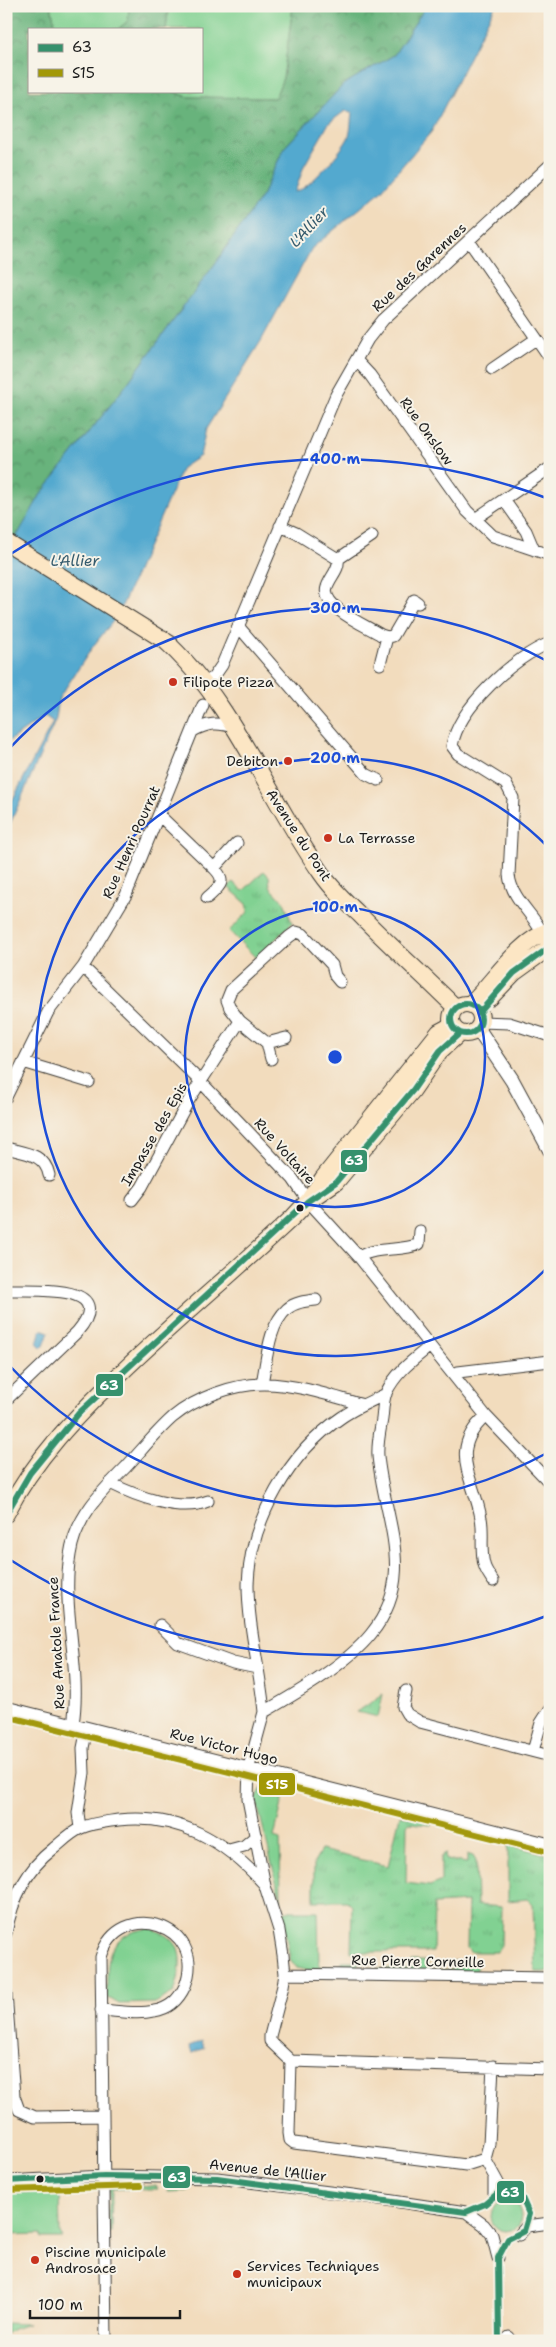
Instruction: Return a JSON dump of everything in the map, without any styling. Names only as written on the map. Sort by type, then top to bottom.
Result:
[{"type":"main road","points":[[6,542],[162,638]]},
{"type":"main road","name":"Avenue du Pont","points":[[162,638],[182,653],[209,680],[224,712],[305,850],[323,876],[365,921],[473,1015]]},
{"type":"main road","name":"Avenue du Pont","points":[[162,638],[182,656],[224,712]]},
{"type":"main road","points":[[473,1015],[451,1016],[456,1029],[470,1034],[473,1015],[509,960],[547,939]]},
{"type":"main road","points":[[6,1514],[30,1473],[80,1413],[143,1352],[286,1224],[308,1201],[336,1182],[413,1090],[456,1029]]},
{"type":"street","name":"Rue des Garennes","points":[[209,680],[213,678],[222,665],[336,395],[356,360],[383,320],[550,165]]},
{"type":"street","points":[[469,241],[529,325],[550,358]]},
{"type":"street","points":[[492,369],[536,338]]},
{"type":"street","name":"Rue Onslow","points":[[356,360],[370,375],[392,408],[475,519],[493,536],[550,555]]},
{"type":"street","points":[[475,519],[550,468]]},
{"type":"street","points":[[504,500],[526,531],[534,550]]},
{"type":"street","points":[[280,526],[296,533],[338,559]]},
{"type":"street","points":[[338,559],[372,536]]},
{"type":"street","points":[[338,559],[339,563],[327,585],[326,592],[329,602],[387,637],[393,636],[414,600],[418,603]]},
{"type":"street","points":[[238,626],[366,774],[378,780]]},
{"type":"street","points":[[380,664],[387,637]]},
{"type":"street","points":[[547,939],[510,887],[513,798],[511,790],[506,784],[458,754],[452,746],[454,736],[482,693],[518,662],[548,646]]},
{"type":"street","name":"Rue Henri Pourrat","points":[[6,1097],[48,1012],[83,967],[126,895],[160,816],[203,706]]},
{"type":"street","points":[[193,731],[206,723],[233,727]]},
{"type":"street","points":[[160,816],[221,875],[222,881],[220,886],[207,898]]},
{"type":"street","points":[[214,868],[237,843]]},
{"type":"street","points":[[271,1058],[267,1043],[240,1021],[230,1008],[227,1000],[231,990],[289,936],[296,932],[303,934],[332,965],[335,976],[340,982]]},
{"type":"street","name":"Rue Voltaire","points":[[83,967],[201,1082],[293,1179],[308,1201],[359,1257],[486,1416],[550,1483]]},
{"type":"street","points":[[473,1015],[509,1023],[550,1036]]},
{"type":"street","name":"Avenue du Pont","points":[[473,1015],[512,1080],[550,1150]]},
{"type":"street","name":"Impasse des Epis","points":[[132,1200],[142,1187],[189,1100],[240,1021]]},
{"type":"street","points":[[267,1043],[286,1038]]},
{"type":"street","points":[[23,1062],[89,1082]]},
{"type":"street","points":[[6,1148],[39,1157],[47,1165],[49,1175]]},
{"type":"street","points":[[359,1257],[376,1252],[408,1249],[419,1244],[420,1231]]},
{"type":"street","points":[[6,1290],[77,1294],[87,1301],[90,1309],[88,1320],[77,1332],[6,1400]]},
{"type":"street","points":[[262,1384],[277,1323],[287,1309],[300,1302],[316,1300]]},
{"type":"street","points":[[264,1712],[354,1652],[372,1634],[386,1611],[393,1590],[396,1568],[396,1545],[378,1457],[378,1440],[386,1394],[397,1375],[411,1360],[430,1346]]},
{"type":"street","points":[[454,1374],[550,1361]]},
{"type":"street","name":"Rue Anatole France","points":[[73,1724],[77,1703],[68,1594],[70,1551],[76,1531],[87,1509],[110,1483],[173,1418],[187,1408],[229,1389],[262,1384],[277,1384],[333,1396],[363,1406]]},
{"type":"street","points":[[386,1394],[342,1417],[314,1440],[291,1466],[275,1492],[263,1519],[254,1548],[248,1582],[252,1637],[264,1712],[249,1767],[248,1799],[266,1886],[279,1930],[285,1974],[270,2041],[291,2061],[550,2069]]},
{"type":"street","points":[[486,1416],[472,1430],[467,1442],[465,1466],[481,1516],[484,1564],[493,1581]]},
{"type":"street","points":[[110,1483],[128,1492],[183,1506],[197,1506],[208,1501]]},
{"type":"street","points":[[160,1625],[178,1643],[233,1663],[257,1668]]},
{"type":"street","points":[[406,1691],[403,1707],[406,1714],[420,1722],[550,1756]]},
{"type":"street","name":"Rue Victor Hugo","points":[[6,1707],[550,1844]]},
{"type":"street","points":[[534,1751],[541,1723],[550,1709]]},
{"type":"street","points":[[80,1828],[78,1813],[84,1773],[83,1748],[87,1728]]},
{"type":"street","points":[[6,1933],[10,1912],[24,1880],[47,1853],[80,1828],[96,1823],[133,1818],[154,1819],[188,1827],[229,1850],[243,1861],[266,1886]]},
{"type":"street","points":[[229,1850],[244,1846],[256,1836]]},
{"type":"street","points":[[101,2010],[146,2012],[163,2009],[175,2001],[184,1988],[188,1972],[188,1955],[181,1940],[169,1929],[153,1924],[130,1925],[107,1941],[101,1957],[101,2010],[106,2341]]},
{"type":"street","name":"Rue Pierre Corneille","points":[[285,1974],[550,1978]]},
{"type":"street","points":[[6,1992],[14,2096],[19,2110],[35,2118],[103,2116]]},
{"type":"street","points":[[291,2061],[289,2133],[290,2140],[294,2143],[466,2165],[485,2159]]},
{"type":"street","points":[[493,2066],[490,2144],[485,2159],[494,2178],[498,2194]]},
{"type":"street","name":"Avenue de l'Allier","points":[[9,2181],[104,2176],[217,2178],[362,2196],[466,2212],[484,2225],[492,2234],[498,2258]]},
{"type":"street","points":[[523,2230],[548,2223]]},
{"type":"green space","points":[[6,6],[51,6],[56,28],[28,28],[28,92],[175,92],[188,97],[275,98],[283,78],[293,6],[426,6],[394,55],[344,84],[284,148],[263,194],[217,261],[127,384],[41,494],[16,539],[6,533]]},
{"type":"green space","points":[[51,6],[129,6],[128,21],[119,28],[56,28]]},
{"type":"green space","points":[[129,6],[169,6],[166,28],[119,28],[128,21]]},
{"type":"green space","points":[[169,6],[293,6],[283,78],[275,98],[188,97],[175,92],[202,92],[202,28],[166,28]]},
{"type":"green space","points":[[264,871],[269,876],[270,887],[284,902],[292,923],[256,958],[229,931],[248,912],[247,904],[228,887],[233,882],[243,891]]},
{"type":"green space","points":[[383,1694],[378,1717],[357,1712]]},
{"type":"green space","points":[[274,1784],[286,1787],[274,1837],[280,1839],[281,1901],[256,1799],[263,1786]]},
{"type":"green space","points":[[400,1815],[432,1822],[431,1825],[409,1823],[407,1825],[406,1883],[430,1886],[441,1881],[441,1858],[445,1853],[446,1860],[467,1863],[467,1854],[473,1856],[476,1861],[477,1905],[502,1907],[501,1946],[497,1952],[471,1952],[467,1948],[468,1902],[434,1904],[433,1952],[351,1952],[352,1906],[347,1901],[314,1901],[314,1862],[321,1850],[388,1866]]},
{"type":"green space","points":[[508,1845],[550,1855],[550,1972],[535,1972],[533,1904],[528,1899],[508,1901]]},
{"type":"green space","points":[[286,1911],[318,1911],[319,1967],[341,1967],[341,1961],[358,1961],[358,1969],[411,1969],[411,1961],[428,1961],[428,1969],[453,1970],[453,1961],[472,1961],[478,1965],[476,1973],[306,1970],[297,1968],[290,1959],[282,1913]]},
{"type":"green space","points":[[151,1928],[169,1937],[178,1949],[180,1971],[174,1992],[155,2003],[119,2004],[107,1997],[107,1971],[112,1950],[117,1942],[125,1936],[136,1931]]},
{"type":"green space","points":[[116,2185],[156,2186],[158,2189],[112,2189],[111,2232],[109,2232],[109,2189]]},
{"type":"green space","points":[[169,2186],[190,2188],[190,2191],[168,2192]]},
{"type":"green space","points":[[59,2191],[60,2234],[63,2238],[42,2238],[42,2234],[6,2235],[6,2193]]},
{"type":"green space","points":[[506,2201],[517,2205],[521,2216],[517,2227],[506,2231],[495,2227],[491,2216],[495,2205]]},
{"type":"green space","points":[[6,2323],[28,2324],[13,2329],[6,2334]]},
{"type":"water","name":"L'Allier","points":[[426,6],[495,6],[432,131],[380,192],[312,248],[261,341],[206,429],[200,456],[182,468],[118,615],[94,645],[59,698],[56,719],[6,833],[6,812],[53,722],[45,716],[6,743],[6,555],[41,494],[127,384],[217,261],[263,194],[284,148],[344,84],[394,55]],"holes":[[[345,111],[352,112],[351,127],[346,142],[316,177],[301,190],[295,192],[304,166],[329,123]]]},
{"type":"water","points":[[41,1329],[49,1332],[44,1346],[41,1347],[37,1343]]},
{"type":"water","points":[[202,2041],[204,2048],[192,2053],[189,2046]]},
{"type":"transit line","name":"63","points":[[480,1012],[514,973],[550,947]]},
{"type":"transit line","name":"63","points":[[466,1004],[477,1008],[481,1019],[477,1030],[466,1034],[455,1030],[451,1019],[455,1008],[466,1004]]},
{"type":"transit line","name":"63","points":[[6,1514],[30,1473],[79,1413],[308,1201],[336,1182],[413,1090],[440,1051],[460,1033]]},
{"type":"transit line","name":"S15","points":[[6,1716],[548,1852]]},
{"type":"transit line","name":"63","points":[[6,2181],[104,2176],[217,2178],[466,2212],[485,2204],[498,2193],[510,2192],[522,2198],[529,2214],[524,2231],[508,2239],[498,2258],[499,2341]]},
{"type":"transit line","name":"S15","points":[[6,2190],[140,2186]]},
{"type":"place","name":"Filipote Pizza","points":[[173,682]]},
{"type":"place","name":"Debiton","points":[[288,761]]},
{"type":"place","name":"La Terrasse","points":[[328,838]]},
{"type":"place","name":"Piscine municipale Androsace","points":[[35,2260]]},
{"type":"place","name":"Services Techniques municipaux","points":[[237,2274]]}]
